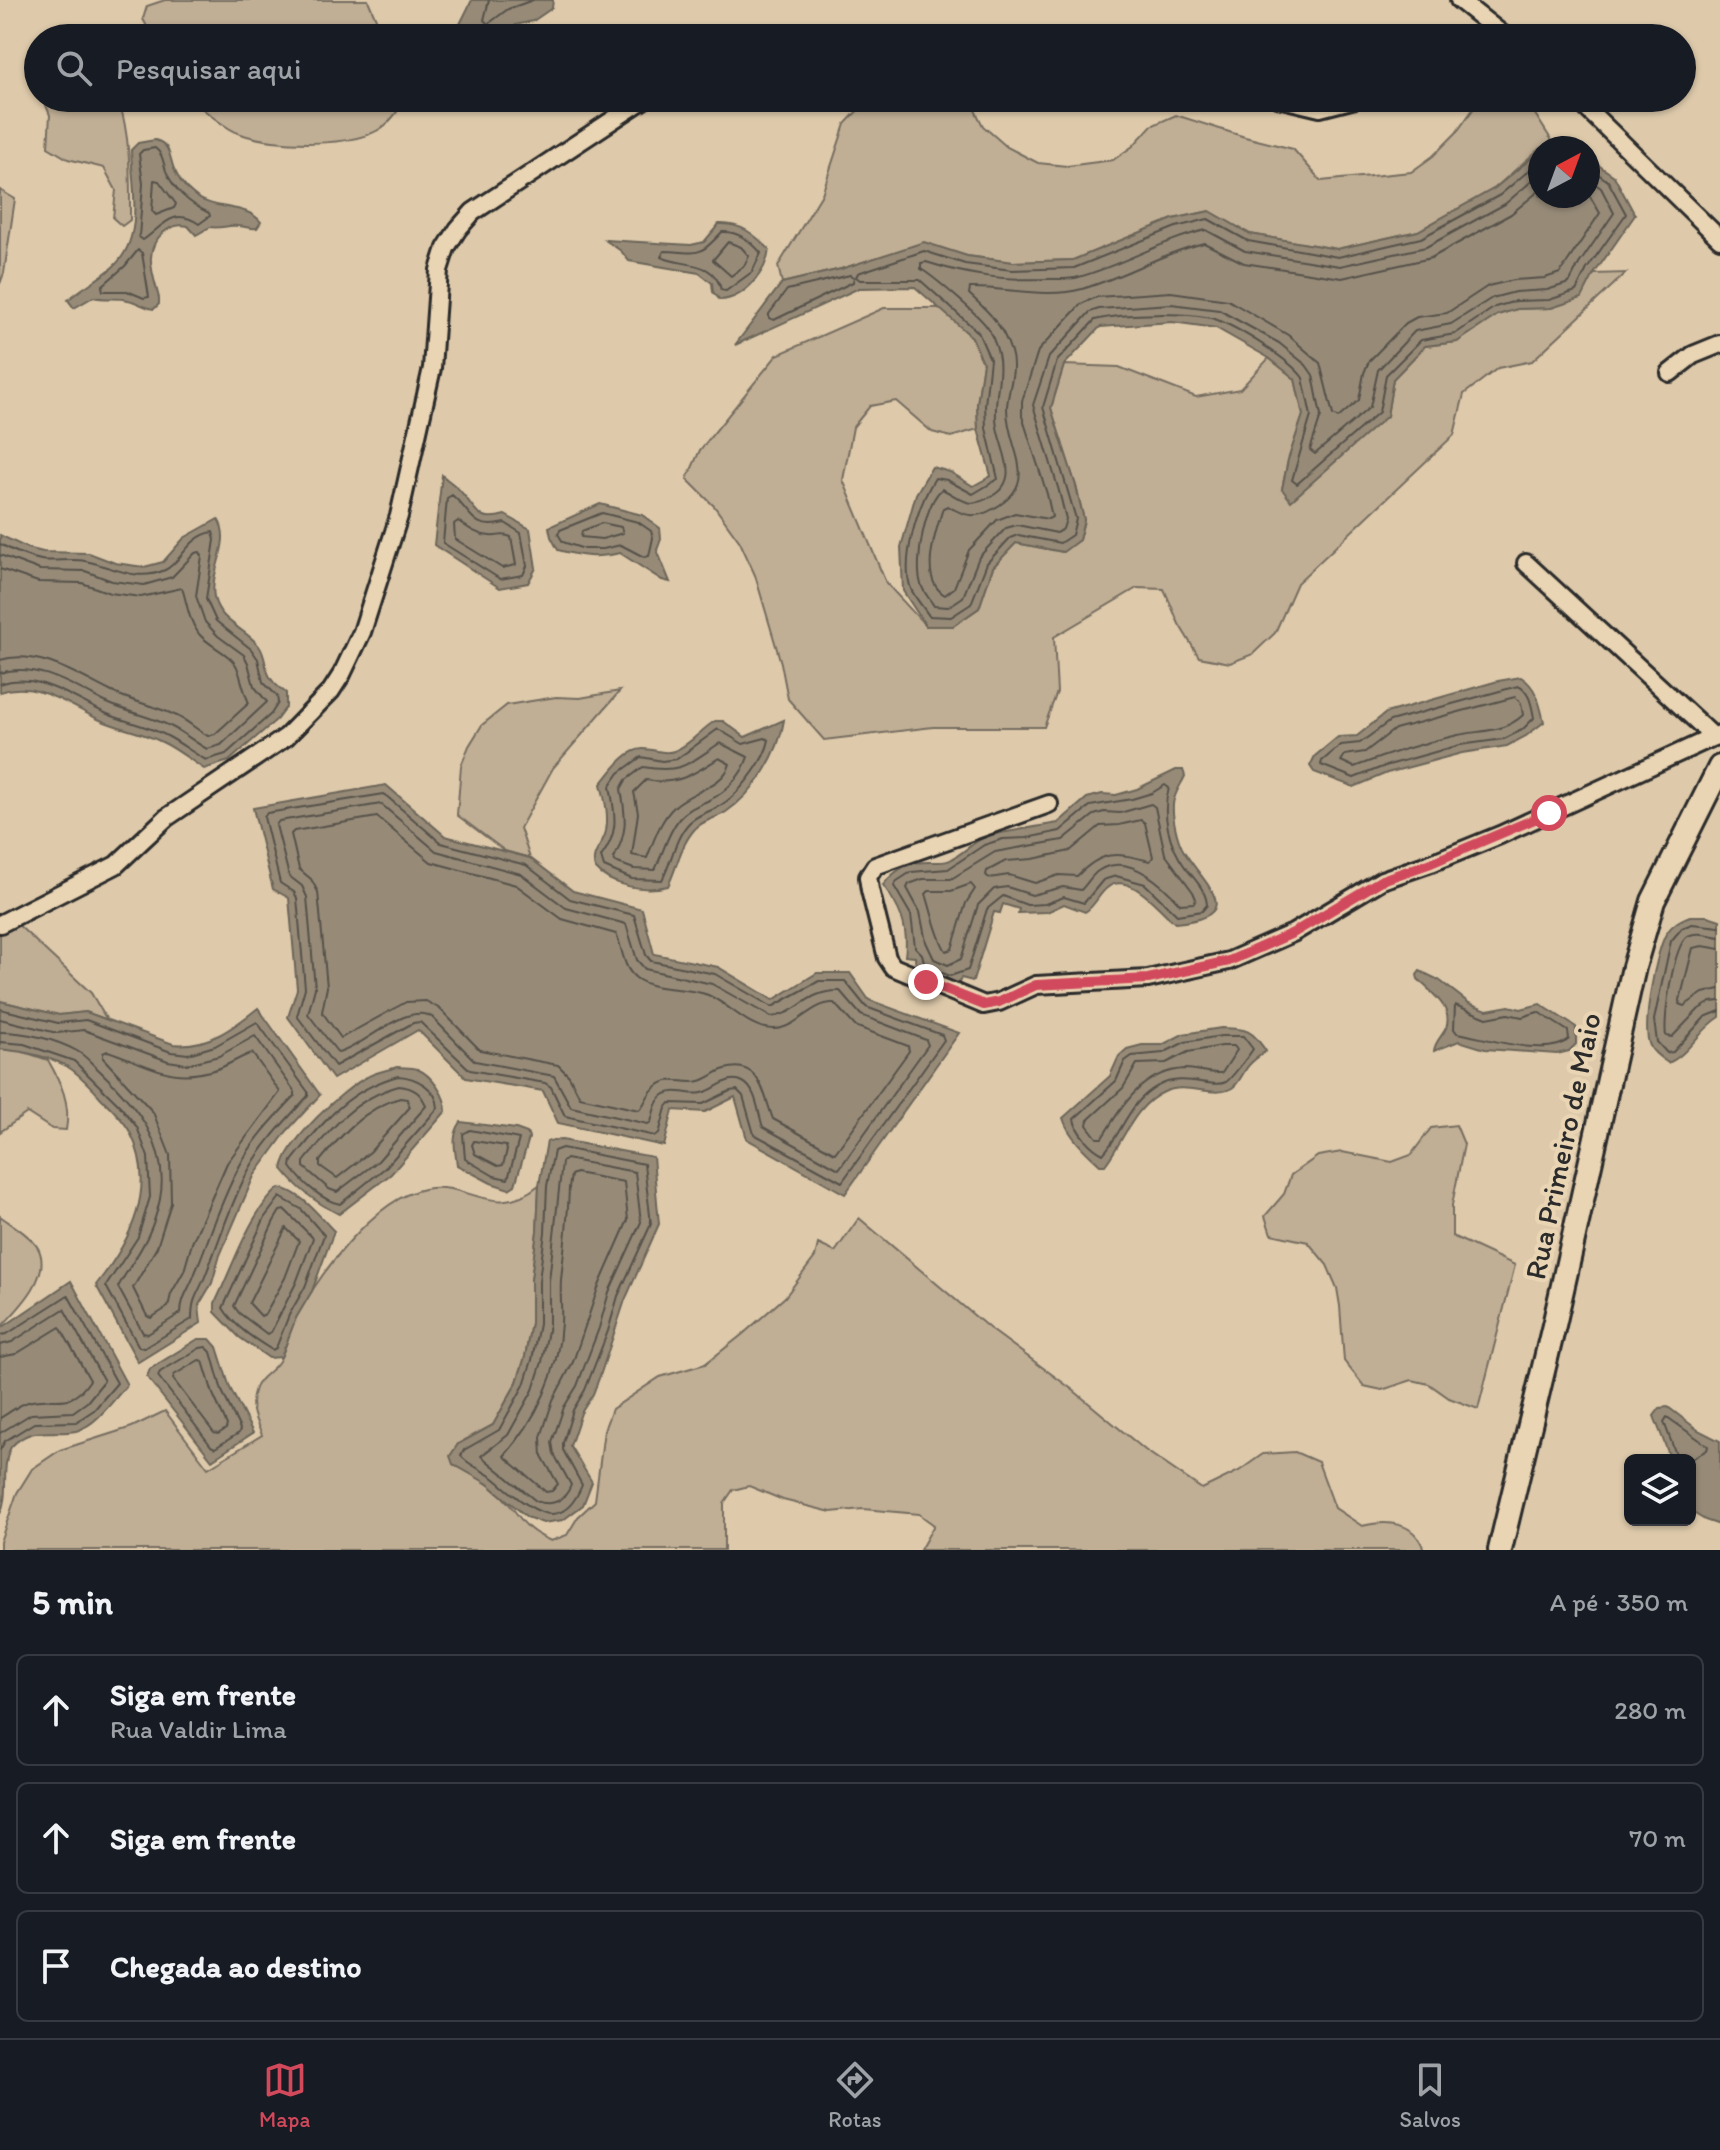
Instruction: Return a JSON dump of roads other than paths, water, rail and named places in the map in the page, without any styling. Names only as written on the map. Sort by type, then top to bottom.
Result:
[{"type":"main road","name":"Rua Primeiro de Maio","points":[[1500,1550],[1559,1305],[1634,967],[1653,901],[1720,767]]},
{"type":"street","points":[[1459,0],[1485,24]]},
{"type":"street","points":[[0,924],[116,865],[176,810],[276,745],[331,691],[354,651],[399,516],[432,368],[439,270],[446,248],[473,212],[625,112]]},
{"type":"street","points":[[1590,112],[1720,239]]},
{"type":"street","points":[[1670,373],[1693,355],[1720,344]]},
{"type":"street","points":[[1049,804],[875,866],[868,877],[887,958],[893,967],[984,1005],[999,1002],[1036,985],[1148,979],[1229,961],[1293,933],[1382,880],[1500,835],[1717,735],[1526,563]]},
{"type":"water","points":[[472,0],[553,0],[552,8],[533,21],[520,24],[460,24]]},
{"type":"water","points":[[155,140],[167,148],[174,169],[193,194],[201,200],[246,212],[261,222],[257,228],[210,227],[196,235],[184,225],[164,232],[157,239],[151,254],[159,298],[159,304],[154,309],[124,299],[93,297],[74,308],[68,300],[109,271],[124,254],[133,226],[131,150],[138,143]]},
{"type":"water","points":[[1528,161],[1528,208],[1600,208],[1600,166],[1614,176],[1635,215],[1594,274],[1582,298],[1551,308],[1517,309],[1498,315],[1457,342],[1425,346],[1393,379],[1387,416],[1291,501],[1282,489],[1303,415],[1295,379],[1269,358],[1216,328],[1172,322],[1100,327],[1064,365],[1051,408],[1084,520],[1079,540],[1063,552],[1016,543],[993,567],[979,608],[953,626],[926,626],[903,591],[901,547],[916,494],[932,467],[950,472],[973,486],[991,476],[978,429],[977,404],[983,363],[972,337],[915,287],[859,288],[735,345],[782,283],[841,269],[924,242],[967,256],[1013,262],[1073,260],[1173,219],[1210,211],[1250,234],[1337,249],[1418,231],[1495,188]]},
{"type":"water","points":[[719,224],[747,230],[769,249],[764,267],[753,283],[738,295],[720,300],[713,292],[712,283],[699,273],[629,261],[605,240],[691,245],[704,242]]},
{"type":"water","points":[[442,475],[483,516],[505,515],[530,529],[536,568],[528,583],[500,588],[434,545]]},
{"type":"water","points":[[600,504],[642,515],[660,528],[661,539],[657,550],[670,582],[620,553],[589,556],[558,550],[549,527]]},
{"type":"water","points":[[218,519],[223,537],[213,587],[217,606],[227,619],[259,646],[269,676],[286,693],[286,707],[277,719],[229,761],[204,769],[162,742],[106,722],[50,695],[26,689],[0,692],[0,535],[43,552],[89,553],[115,563],[144,567],[163,562],[184,538]]},
{"type":"water","points":[[1521,677],[1534,691],[1544,722],[1507,746],[1462,753],[1387,773],[1354,787],[1314,772],[1310,766],[1315,756],[1338,737],[1357,736],[1386,713]]},
{"type":"water","points":[[784,720],[777,746],[756,783],[737,804],[694,830],[682,850],[668,886],[649,888],[619,884],[595,868],[595,854],[607,825],[601,784],[625,757],[643,749],[674,751],[715,721],[723,721],[745,737]]},
{"type":"water","points":[[1176,770],[1183,770],[1185,776],[1173,801],[1175,827],[1182,848],[1214,896],[1216,905],[1211,913],[1175,923],[1144,894],[1125,884],[1116,884],[1107,888],[1085,912],[1064,904],[1047,912],[1018,913],[1019,909],[1003,904],[1000,913],[994,912],[973,981],[961,978],[958,985],[933,980],[916,969],[915,957],[905,956],[906,936],[902,918],[883,885],[899,870],[918,863],[950,860],[989,835],[1058,823],[1087,798],[1137,789]]},
{"type":"water","points":[[386,785],[445,836],[530,858],[573,891],[642,909],[654,954],[718,967],[773,1000],[817,973],[850,973],[869,1000],[959,1033],[845,1194],[747,1139],[735,1097],[705,1112],[673,1110],[664,1146],[558,1123],[543,1091],[466,1078],[418,1030],[333,1079],[288,1017],[297,989],[289,898],[273,889],[253,808]]},
{"type":"water","points":[[1690,916],[1720,920],[1720,1017],[1682,1054],[1668,1063],[1650,1046],[1647,1023],[1651,990],[1666,934],[1676,923]]},
{"type":"water","points":[[1420,971],[1439,980],[1469,1003],[1487,1010],[1509,1006],[1521,1009],[1540,1004],[1576,1027],[1576,1044],[1569,1051],[1557,1054],[1485,1049],[1459,1041],[1434,1051],[1446,1028],[1447,1013],[1440,1000],[1418,979]]},
{"type":"water","points":[[0,1001],[59,1015],[86,1012],[173,1044],[208,1040],[258,1008],[320,1095],[287,1131],[254,1176],[220,1255],[212,1283],[199,1305],[201,1323],[138,1362],[96,1285],[120,1250],[137,1213],[141,1173],[130,1132],[71,1069],[47,1058],[0,1049]]},
{"type":"water","points":[[1221,1028],[1248,1032],[1266,1051],[1248,1066],[1232,1088],[1217,1092],[1172,1089],[1154,1098],[1137,1114],[1105,1165],[1100,1165],[1074,1138],[1063,1118],[1110,1076],[1119,1056],[1127,1049],[1162,1045],[1183,1034]]},
{"type":"water","points":[[397,1067],[415,1068],[428,1076],[441,1093],[446,1111],[391,1174],[339,1214],[294,1183],[282,1169],[286,1158],[304,1131],[344,1093],[370,1075]]},
{"type":"water","points":[[461,1122],[527,1133],[529,1138],[515,1185],[509,1189],[491,1183],[457,1165],[455,1138]]},
{"type":"water","points":[[562,1140],[653,1157],[659,1224],[625,1300],[601,1373],[581,1413],[570,1446],[592,1482],[583,1505],[563,1520],[543,1523],[527,1517],[488,1484],[453,1464],[450,1456],[458,1444],[493,1425],[517,1382],[531,1323],[531,1280],[539,1185],[547,1141]]},
{"type":"water","points":[[279,1188],[302,1199],[334,1231],[312,1291],[296,1318],[281,1357],[269,1358],[239,1337],[215,1312],[215,1303],[250,1226]]},
{"type":"water","points":[[71,1281],[127,1385],[97,1418],[83,1428],[34,1433],[11,1447],[0,1514],[0,1329]]},
{"type":"water","points":[[198,1339],[210,1339],[217,1347],[230,1388],[253,1433],[212,1460],[147,1377],[150,1369]]},
{"type":"water","points":[[1668,1407],[1698,1430],[1720,1441],[1720,1525],[1696,1515],[1696,1454],[1669,1454],[1654,1416],[1660,1408]]}]
